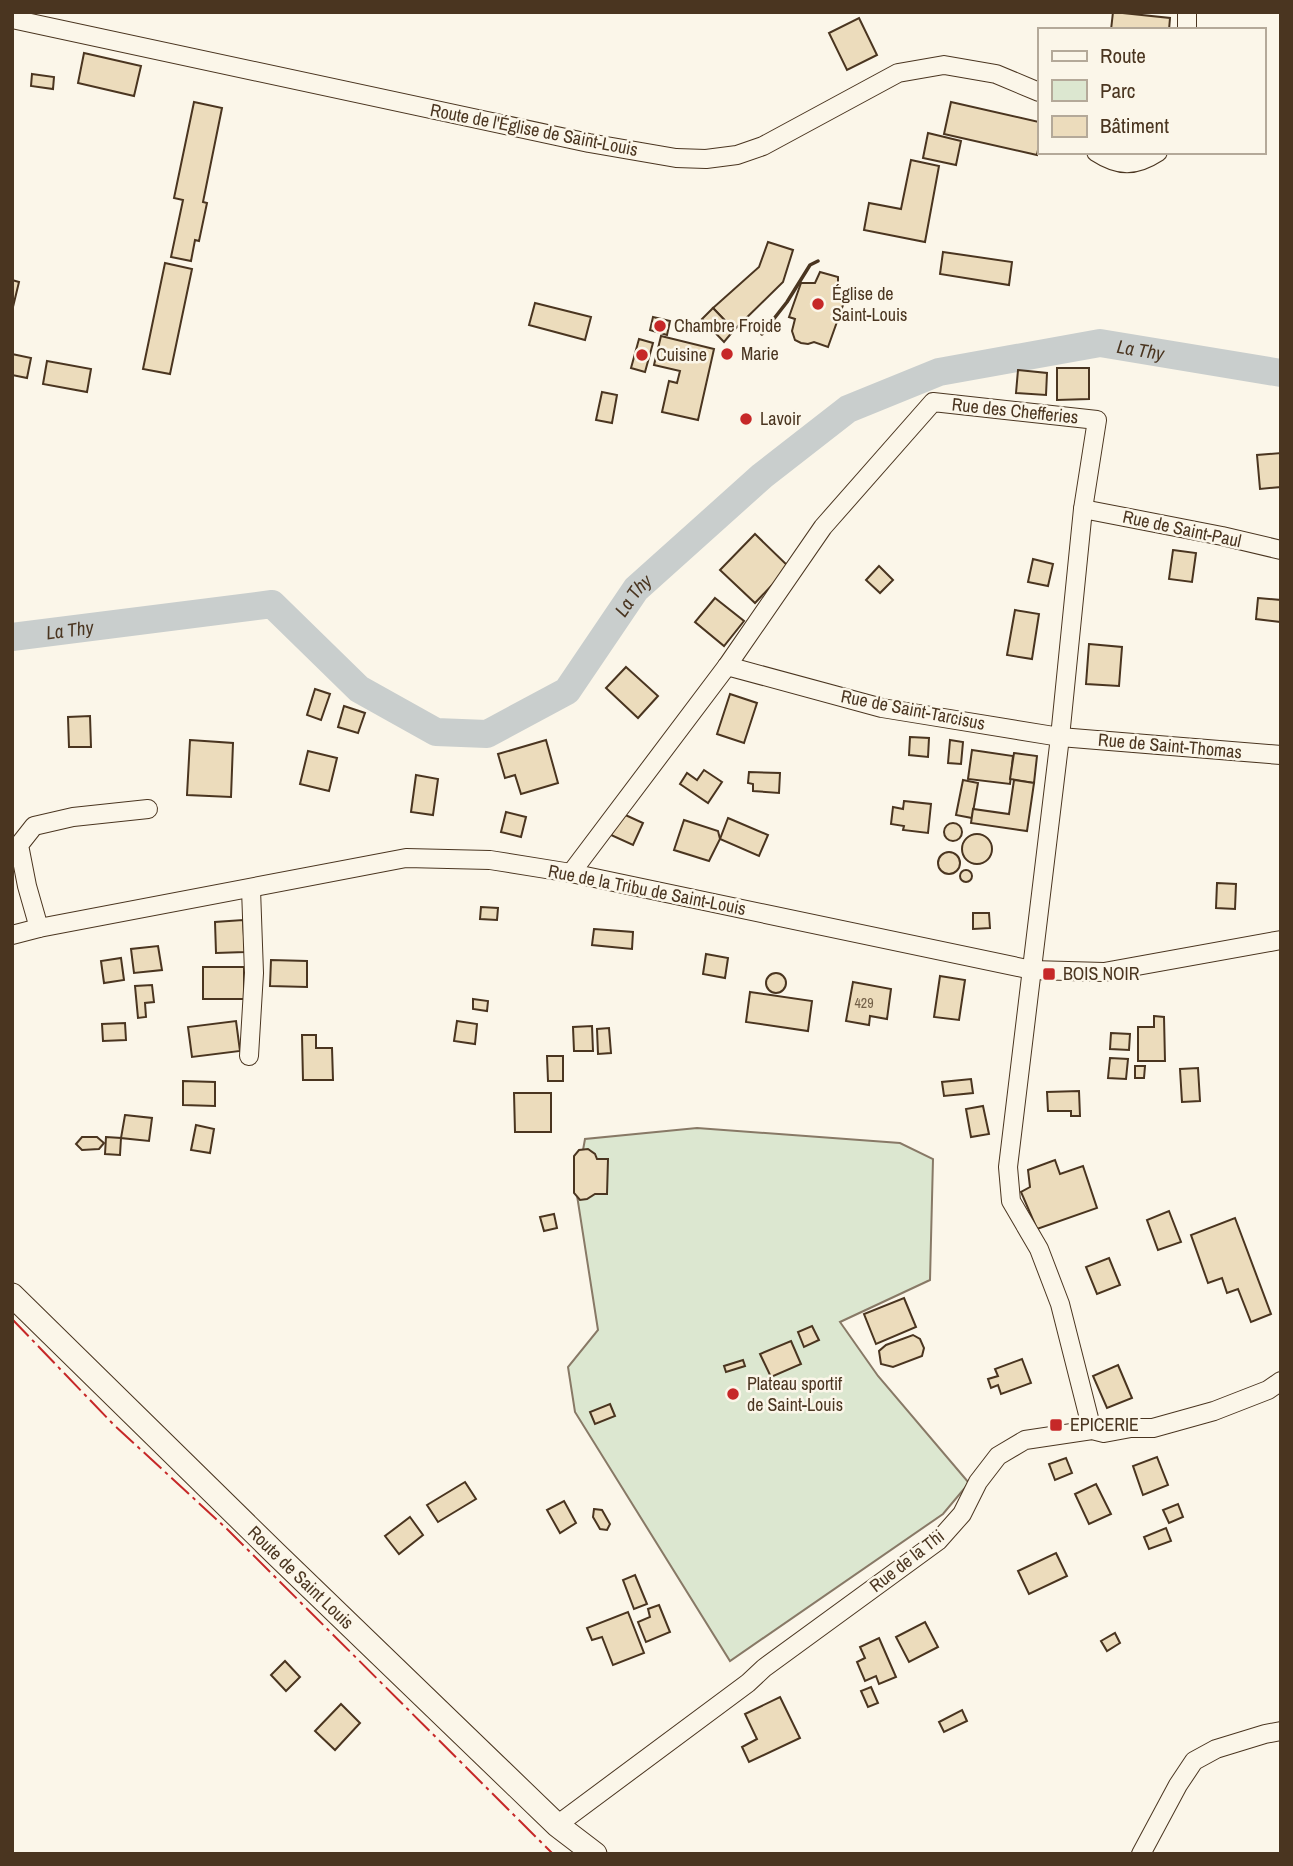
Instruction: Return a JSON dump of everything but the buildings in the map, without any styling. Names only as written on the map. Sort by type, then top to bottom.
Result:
[{"type":"main road","name":"Route de Saint Louis","points":[[12,1295],[557,1825],[595,1854]]},
{"type":"street","name":"Route de l'Église de Saint-Louis","points":[[12,19],[575,140],[676,158],[706,159],[737,155],[763,146],[898,73],[944,65],[996,74],[1038,92]]},
{"type":"street","points":[[1098,154],[1121,164],[1143,162],[1155,154]]},
{"type":"street","name":"Rue des Chefferies","points":[[571,873],[727,666],[823,527],[933,402],[1097,420],[1083,509],[1060,737],[1007,1167],[1011,1200],[1039,1249],[1060,1304],[1092,1430]]},
{"type":"street","name":"Rue de Saint-Paul","points":[[1083,509],[1281,550]]},
{"type":"street","name":"Rue de Saint-Tarcisus","points":[[727,666],[882,708],[1060,737]]},
{"type":"street","name":"Rue de Saint-Thomas","points":[[1060,737],[1281,755]]},
{"type":"street","points":[[39,928],[19,845],[34,826],[73,817],[148,809]]},
{"type":"street","name":"Rue de la Tribu de Saint-Louis","points":[[12,934],[406,858],[490,860],[571,873],[1032,970],[1104,972],[1281,940]]},
{"type":"street","points":[[249,1056],[254,973],[251,889]]},
{"type":"street","name":"Rue de la Thi","points":[[557,1825],[748,1683],[764,1668],[938,1541],[962,1514],[978,1482],[998,1456],[1025,1440],[1092,1430],[1104,1433],[1153,1428],[1214,1411],[1268,1390],[1281,1381]]},
{"type":"street","points":[[1141,1854],[1194,1761],[1216,1749],[1281,1731]]},
{"type":"green space","name":"Plateau sportif de Saint-Louis","points":[[697,1128],[900,1143],[933,1159],[930,1280],[840,1322],[878,1376],[969,1483],[943,1514],[730,1661],[575,1412],[568,1367],[598,1330],[576,1189],[585,1139]]},
{"type":"waterway","name":"La Thy","points":[[12,637],[272,604],[359,689],[436,732],[487,734],[567,691],[636,589],[762,476],[848,409],[939,372],[1100,343],[1281,373]]},
{"type":"wall","points":[[762,334],[787,302],[810,265],[818,261]]},
{"type":"power","points":[[12,1319],[114,1425],[227,1529],[553,1854]]},
{"type":"place","name":"Église de Saint-Louis","points":[[818,304]]},
{"type":"place","name":"Chambre Froide","points":[[660,326]]},
{"type":"place","name":"Marie","points":[[727,354]]},
{"type":"place","name":"Cuisine","points":[[642,355]]},
{"type":"place","name":"Lavoir","points":[[746,419]]},
{"type":"place","name":"BOIS NOIR","points":[[1049,974]]},
{"type":"place","name":"Plateau sportif de Saint-Louis","points":[[733,1394]]},
{"type":"place","name":"EPICERIE","points":[[1056,1425]]}]
